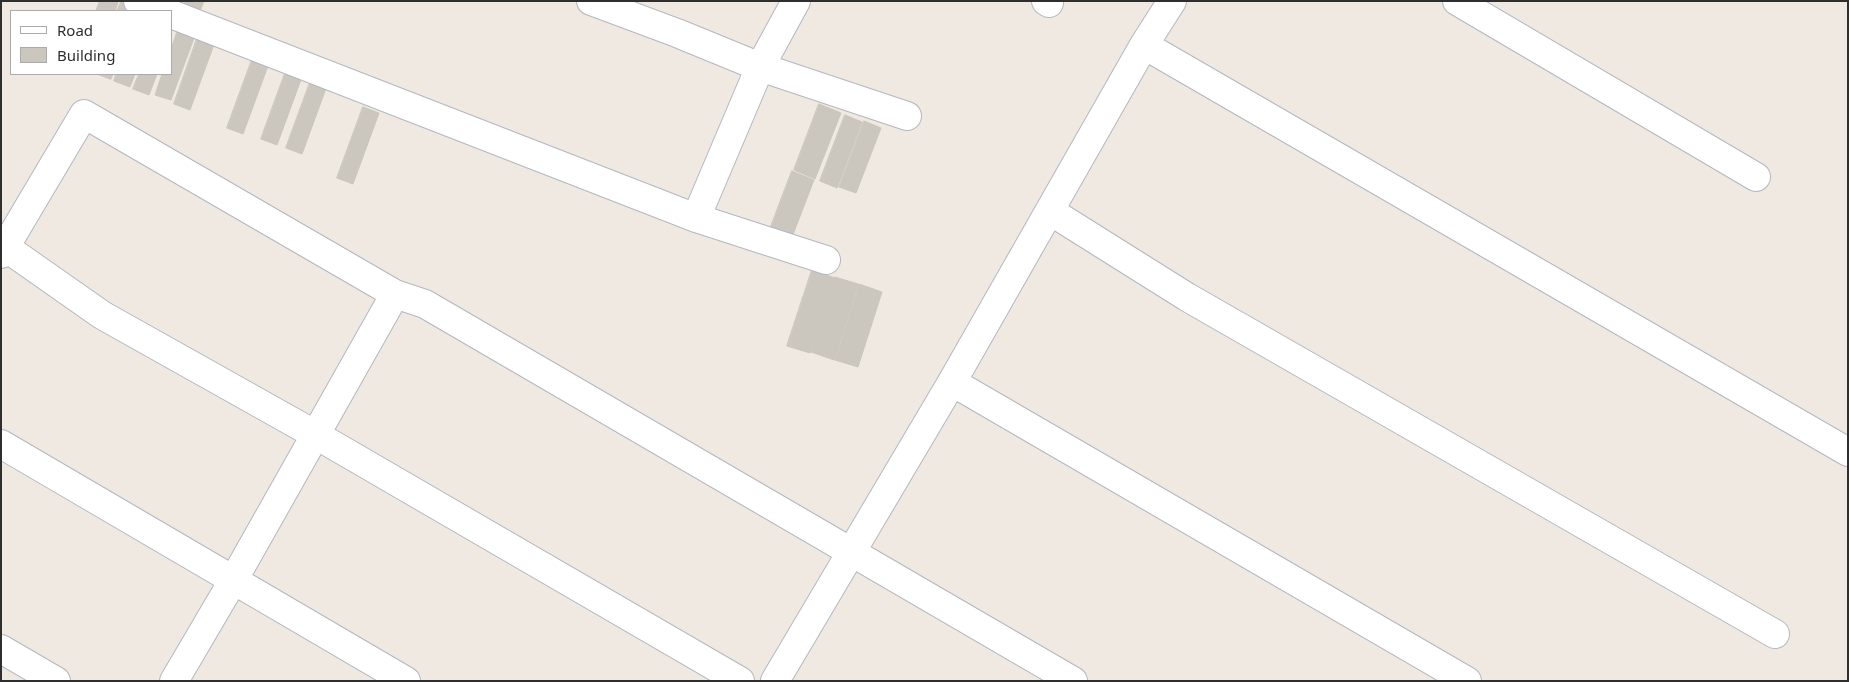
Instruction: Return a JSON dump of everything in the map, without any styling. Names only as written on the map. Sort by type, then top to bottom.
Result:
[{"type":"street","points":[[138,1],[161,10]]},
{"type":"street","points":[[591,1],[760,67],[907,116]]},
{"type":"street","points":[[696,218],[760,67],[796,1]]},
{"type":"street","points":[[775,681],[952,382],[1144,45],[1172,1]]},
{"type":"street","points":[[1457,1],[1756,177]]},
{"type":"street","points":[[172,14],[696,218],[826,260]]},
{"type":"street","points":[[1144,45],[1848,452]]},
{"type":"street","points":[[740,681],[316,435],[102,315],[3,250],[84,114],[395,294],[425,304],[1073,681]]},
{"type":"street","points":[[1050,211],[1188,297],[1775,634]]},
{"type":"street","points":[[174,681],[234,579],[395,294]]},
{"type":"street","points":[[952,382],[1467,681]]},
{"type":"street","points":[[1,444],[406,681]]},
{"type":"street","points":[[1,649],[56,681]]},
{"type":"building","points":[[100,1],[118,2],[115,10],[96,10]]},
{"type":"building","points":[[185,1],[204,1],[200,11],[184,5]]},
{"type":"building","points":[[121,2],[137,8],[136,10],[117,10]]},
{"type":"building","points":[[180,24],[197,30],[171,100],[155,95],[162,75],[172,75],[172,46]]},
{"type":"building","points":[[199,33],[216,39],[190,110],[174,104]]},
{"type":"building","points":[[253,57],[269,63],[243,134],[227,128]]},
{"type":"building","points":[[287,68],[303,74],[277,145],[261,139]]},
{"type":"building","points":[[100,75],[113,75],[111,79]]},
{"type":"building","points":[[116,75],[135,75],[130,87],[114,81]]},
{"type":"building","points":[[139,75],[157,75],[149,95],[133,89]]},
{"type":"building","points":[[312,77],[328,83],[302,154],[286,148]]},
{"type":"building","points":[[819,104],[841,113],[815,179],[794,170]]},
{"type":"building","points":[[363,107],[379,113],[353,184],[337,178]]},
{"type":"building","points":[[845,115],[862,122],[837,188],[820,181]]},
{"type":"building","points":[[864,121],[881,128],[856,193],[839,187]]},
{"type":"building","points":[[792,171],[814,180],[789,245],[767,237]]},
{"type":"building","points":[[812,270],[835,278],[810,353],[787,346]]},
{"type":"building","points":[[835,277],[858,284],[834,360],[811,352]]},
{"type":"building","points":[[859,284],[882,292],[858,367],[835,360]]}]
